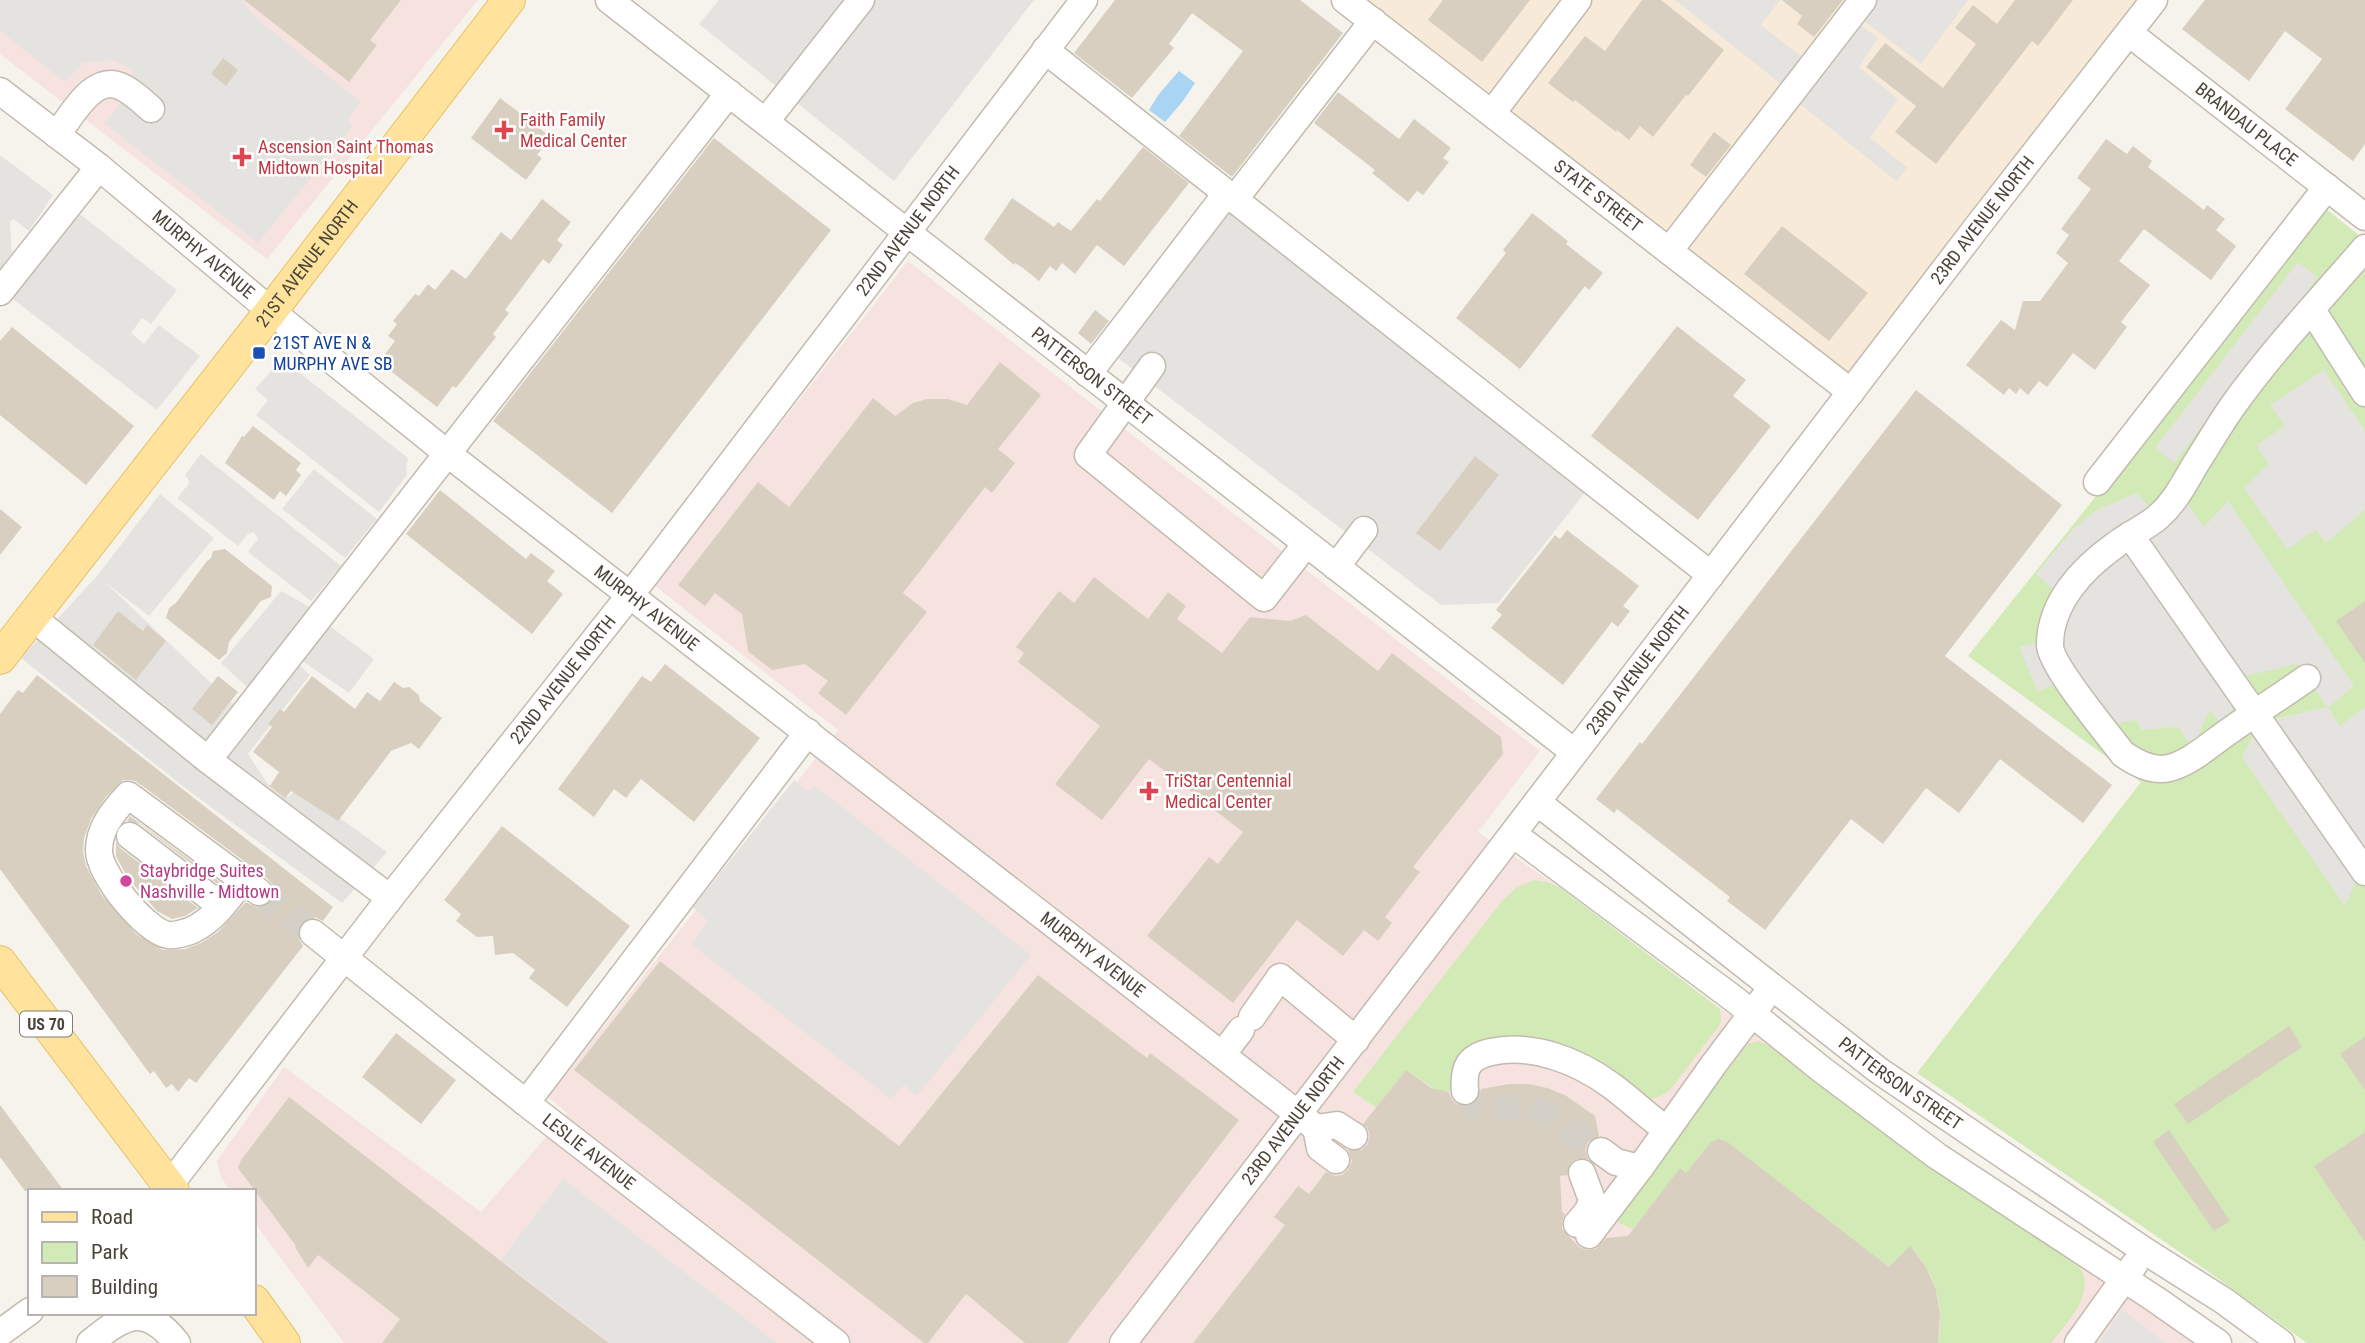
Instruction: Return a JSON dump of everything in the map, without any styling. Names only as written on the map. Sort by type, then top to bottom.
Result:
[{"type":"main road","name":"21ST AVENUE NORTH","points":[[0,658],[509,0]]},
{"type":"main road","name":"US 70","points":[[4,974],[169,1189]]},
{"type":"main road","points":[[256,1304],[285,1343]]},
{"type":"street","name":"PATTERSON STREET","points":[[609,0],[1574,752]]},
{"type":"street","points":[[766,121],[861,0]]},
{"type":"street","name":"22ND AVENUE NORTH","points":[[169,1189],[390,898],[629,597],[1084,0]]},
{"type":"street","name":"STATE STREET","points":[[1345,0],[1851,392]]},
{"type":"street","points":[[1492,113],[1578,0]]},
{"type":"street","points":[[1669,251],[1863,0]]},
{"type":"street","name":"23RD AVENUE NORTH","points":[[1123,1343],[1307,1121],[1356,1040],[2033,153],[2154,0]]},
{"type":"street","points":[[1088,374],[1373,22]]},
{"type":"street","name":"BRANDAU PLACE","points":[[2129,33],[2365,217]]},
{"type":"street","points":[[1045,50],[1711,575]]},
{"type":"street","points":[[57,135],[91,92],[103,85],[116,84],[124,88],[151,109]]},
{"type":"street","name":"MURPHY AVENUE","points":[[0,91],[99,167],[271,311],[629,597],[808,732],[1307,1121]]},
{"type":"street","points":[[208,760],[729,93]]},
{"type":"street","points":[[0,292],[99,167]]},
{"type":"street","points":[[2097,482],[2327,187]]},
{"type":"street","points":[[2307,678],[2201,751],[2170,768],[2143,765],[2123,754],[2057,665],[2050,647],[2053,620],[2057,609],[2078,579],[2112,546],[2157,517],[2180,493],[2230,409],[2365,248]]},
{"type":"street","points":[[2312,310],[2365,393]]},
{"type":"street","points":[[1152,366],[1088,456],[1264,598],[1306,544]]},
{"type":"street","points":[[1336,567],[1364,530]]},
{"type":"street","points":[[2130,535],[2365,872]]},
{"type":"street","points":[[32,617],[208,760],[390,898]]},
{"type":"street","points":[[526,1103],[808,732]]},
{"type":"street","points":[[128,795],[251,886],[221,906],[211,918],[193,930],[169,935],[150,926],[127,902],[105,873],[99,854],[100,836],[113,812],[128,795]]},
{"type":"street","name":"PATTERSON STREET","points":[[1537,802],[1878,1069],[2145,1251],[2224,1301],[2281,1343]]},
{"type":"street","points":[[1513,834],[1937,1156],[2218,1343]]},
{"type":"street","points":[[130,836],[221,906]]},
{"type":"street","name":"LESLIE AVENUE","points":[[313,933],[526,1103],[835,1343]]},
{"type":"street","points":[[1222,1055],[1280,977],[1356,1040]]},
{"type":"street","points":[[1582,1173],[1592,1200],[1583,1229],[1640,1168],[1773,987]]},
{"type":"street","points":[[1465,1090],[1464,1075],[1468,1065],[1478,1055],[1498,1050],[1523,1049],[1557,1057],[1587,1070],[1613,1086],[1667,1130]]},
{"type":"street","points":[[1307,1121],[1337,1125],[1354,1136]]},
{"type":"street","points":[[1307,1121],[1320,1148],[1336,1160]]},
{"type":"street","points":[[1601,1151],[1616,1162],[1640,1168]]},
{"type":"street","points":[[2078,1343],[2145,1251]]},
{"type":"street","points":[[0,1333],[28,1312]]},
{"type":"street","points":[[90,1343],[118,1322],[135,1315],[156,1322],[177,1343]]},
{"type":"shaded area","name":"Ascension Saint Thomas Midtown Hospital","points":[[0,0],[478,0],[267,259],[0,54]]},
{"type":"shaded area","name":"Ascension Saint Thomas Midtown Hospital","points":[[0,0],[242,0],[258,20],[361,102],[348,118],[352,127],[258,243],[104,123],[120,104],[133,71],[113,60],[83,63],[65,82],[0,31]]},
{"type":"shaded area","points":[[719,0],[1034,0],[894,181],[699,24]]},
{"type":"shaded area","points":[[1345,0],[2154,0],[1858,383]]},
{"type":"shaded area","points":[[1675,0],[1780,0],[1761,25],[1802,57],[1781,84]]},
{"type":"shaded area","points":[[1874,0],[1968,0],[1921,64],[1860,18]]},
{"type":"shaded area","points":[[1855,21],[1878,38],[1859,67],[1898,99],[1870,138],[1908,168],[1896,181],[1794,99]]},
{"type":"shaded area","points":[[0,155],[53,195],[29,231],[13,219],[10,222],[12,253],[0,269]]},
{"type":"shaded area","points":[[1224,196],[1591,485],[1498,603],[1441,605],[1106,349]]},
{"type":"shaded area","points":[[76,211],[177,290],[151,324],[142,318],[131,333],[144,344],[159,325],[200,356],[157,410],[9,296]]},
{"type":"shaded area","name":"TriStar Centennial Medical Center","points":[[908,261],[1540,751],[1478,832],[1559,887],[1773,1048],[2072,1261],[2195,1343],[344,1343],[256,1225],[256,1189],[229,1189],[221,1178],[217,1161],[284,1067],[481,1212],[567,1113],[548,1097],[838,730],[654,585]]},
{"type":"shaded area","points":[[2298,262],[2318,277],[2174,463],[2155,448]]},
{"type":"shaded area","points":[[282,359],[408,458],[407,475],[379,512],[256,415],[268,400],[255,389]]},
{"type":"shaded area","points":[[2324,370],[2365,431],[2365,510],[2326,543],[2316,530],[2287,549],[2244,488],[2269,464],[2256,445],[2285,426],[2270,405]]},
{"type":"shaded area","points":[[201,454],[341,566],[311,601],[248,552],[258,539],[254,532],[248,534],[238,546],[177,498],[188,485],[189,481],[185,475]]},
{"type":"shaded area","points":[[314,469],[377,519],[345,558],[282,509]]},
{"type":"shaded area","points":[[2137,493],[2157,517],[2180,493],[2204,527],[2228,501],[2354,686],[2328,708],[2340,726],[2365,707],[2365,853],[2354,855],[2355,884],[2345,906],[2242,757],[2260,722],[2327,707],[2298,664],[2231,679],[2241,694],[2222,726],[2210,710],[2192,748],[2178,727],[2142,730],[2136,720],[2102,726],[2066,678],[2038,692],[2019,647],[2050,640],[2063,598],[2036,574],[2073,529],[2098,509]]},
{"type":"shaded area","points":[[160,494],[214,538],[149,616],[106,583],[233,704],[248,688],[221,663],[281,591],[315,610],[283,650],[310,675],[248,754],[267,783],[288,797],[298,788],[387,852],[342,903],[189,791],[21,658],[97,576]]},
{"type":"shaded area","points":[[323,621],[374,659],[349,693],[295,656]]},
{"type":"shaded area","points":[[794,780],[808,792],[814,785],[1031,955],[917,1096],[904,1085],[891,1099],[691,944],[708,921],[693,907]]},
{"type":"shaded area","points":[[563,1179],[777,1343],[610,1343],[501,1260]]},
{"type":"shaded area","points":[[2122,1309],[2165,1343],[2099,1343]]},
{"type":"green space","points":[[2326,209],[2365,240],[2365,1343],[2307,1343],[2206,1270],[1917,1073],[2141,782],[1968,656]]},
{"type":"green space","points":[[1534,880],[1559,887],[1720,1009],[1719,1026],[1670,1090],[1659,1097],[1645,1100],[1510,1040],[1460,1091],[1438,1091],[1406,1070],[1377,1108],[1353,1092],[1502,901],[1516,888]]},
{"type":"green space","points":[[1758,1041],[1773,1048],[2080,1268],[2084,1278],[2082,1298],[2071,1318],[2051,1343],[1938,1343],[1940,1317],[1936,1291],[1926,1267],[1909,1247],[1889,1267],[1723,1139],[1710,1143],[1686,1173],[1680,1169],[1633,1229],[1612,1220],[1748,1044]]},
{"type":"water","points":[[1179,71],[1195,83],[1165,122],[1149,110]]},
{"type":"building","points":[[244,0],[401,0],[370,40],[377,45],[349,82]]},
{"type":"building","points":[[1115,0],[1300,0],[1343,33],[1232,177],[1179,136],[1243,51],[1192,13],[1169,44],[1174,48],[1132,98],[1074,53]]},
{"type":"building","points":[[1443,0],[1530,0],[1482,62],[1428,20]]},
{"type":"building","points":[[1642,0],[1661,0],[1724,50],[1653,137],[1640,126],[1629,140],[1548,83],[1585,36],[1605,51]]},
{"type":"building","points":[[1782,0],[1843,0],[1814,37],[1797,24],[1802,16]]},
{"type":"building","points":[[2015,0],[2073,0],[2038,46],[2032,41],[1936,164],[1895,132],[1916,106],[1866,67],[1885,43],[1943,88],[1976,44],[1955,28],[1973,5],[1997,24]]},
{"type":"building","points":[[2205,0],[2365,0],[2365,144],[2353,161],[2285,109],[2322,59],[2285,31],[2249,81],[2182,29]]},
{"type":"building","points":[[223,58],[238,70],[226,86],[211,74]]},
{"type":"building","points":[[1338,92],[1399,139],[1414,119],[1451,148],[1443,158],[1449,162],[1423,195],[1417,191],[1408,202],[1372,173],[1375,170],[1314,123]]},
{"type":"building","points":[[500,98],[551,137],[537,155],[542,158],[526,180],[471,138]]},
{"type":"building","points":[[1714,132],[1731,145],[1706,177],[1690,165]]},
{"type":"building","points":[[714,138],[831,230],[612,513],[493,421]]},
{"type":"building","points":[[2106,139],[2127,154],[2133,146],[2152,161],[2148,167],[2204,210],[2207,205],[2225,219],[2216,230],[2236,246],[2211,280],[2144,229],[2119,261],[2150,285],[2121,322],[2127,327],[2095,370],[2073,353],[2047,387],[2039,381],[2028,395],[2020,388],[2016,394],[2009,388],[2004,395],[1966,365],[2001,320],[2015,330],[2023,301],[2040,301],[2068,263],[2056,253],[2069,235],[2061,229],[2091,189],[2077,178]]},
{"type":"building","points":[[1143,147],[1189,183],[1124,266],[1097,245],[1075,274],[1062,263],[1056,271],[1050,266],[1039,281],[1023,268],[1015,263],[1014,265],[984,239],[1012,198],[1054,227],[1058,222],[1071,231],[1097,199],[1100,201]]},
{"type":"building","points":[[542,199],[571,222],[557,240],[563,245],[549,264],[543,259],[505,310],[509,313],[493,334],[496,337],[456,388],[453,386],[437,407],[379,362],[395,341],[388,336],[397,324],[393,321],[415,294],[419,296],[428,284],[435,290],[452,269],[466,279],[501,232],[511,240]]},
{"type":"building","points":[[1532,213],[1603,273],[1589,290],[1585,286],[1520,369],[1456,318],[1506,253],[1503,250]]},
{"type":"building","points":[[1782,226],[1868,293],[1829,341],[1744,274]]},
{"type":"building","points":[[1095,310],[1109,321],[1091,344],[1078,333]]},
{"type":"building","points":[[1677,326],[1746,380],[1733,396],[1771,426],[1698,520],[1591,436]]},
{"type":"building","points":[[12,327],[134,426],[86,485],[0,415],[0,341]]},
{"type":"building","points":[[1000,362],[1041,395],[998,449],[1015,463],[992,493],[985,487],[903,593],[927,612],[846,715],[818,693],[828,681],[805,664],[772,670],[748,651],[742,614],[715,593],[705,606],[678,585],[758,482],[789,507],[873,398],[895,416],[913,403],[927,399],[948,399],[967,405]]},
{"type":"building","points":[[1916,390],[2062,505],[1945,656],[2112,785],[2083,823],[2000,759],[1959,813],[1926,788],[1883,844],[1851,819],[1765,930],[1727,901],[1730,897],[1617,809],[1614,813],[1596,799],[1640,742],[1642,744]]},
{"type":"building","points":[[253,426],[301,463],[296,470],[301,475],[286,496],[280,491],[274,500],[225,463],[242,436]]},
{"type":"building","points":[[1475,456],[1499,475],[1440,551],[1416,533]]},
{"type":"building","points":[[440,490],[526,559],[531,553],[555,571],[547,581],[563,594],[532,634],[406,534]]},
{"type":"building","points":[[0,509],[22,527],[0,555]]},
{"type":"building","points":[[1567,530],[1639,586],[1623,606],[1630,611],[1618,627],[1612,622],[1563,685],[1491,628],[1502,615],[1496,610],[1555,535],[1560,539]]},
{"type":"building","points":[[225,549],[272,586],[271,597],[261,601],[229,642],[227,653],[219,660],[166,618],[169,608],[176,603],[211,558],[213,551]]},
{"type":"building","points":[[1094,577],[1148,619],[1168,592],[1186,606],[1177,619],[1222,653],[1250,617],[1290,621],[1306,615],[1378,671],[1392,653],[1501,737],[1503,754],[1413,867],[1420,872],[1385,917],[1392,923],[1378,941],[1364,930],[1343,956],[1297,920],[1233,1003],[1147,936],[1209,857],[1218,864],[1243,832],[1149,759],[1102,820],[1055,784],[1100,726],[1018,662],[1024,653],[1016,647],[1059,591],[1074,603]]},
{"type":"building","points":[[2365,601],[2365,663],[2336,621]]},
{"type":"building","points":[[118,611],[143,631],[147,625],[166,641],[136,680],[93,645]]},
{"type":"building","points":[[665,664],[760,738],[694,822],[641,779],[626,798],[614,789],[594,817],[558,789],[642,676],[651,682]]},
{"type":"building","points":[[37,675],[333,907],[323,921],[315,917],[301,923],[297,931],[303,946],[196,1083],[189,1078],[178,1092],[172,1084],[166,1088],[154,1071],[150,1074],[0,869],[0,714],[18,690],[23,693]],"holes":[[[123,780],[131,780],[268,879],[275,893],[271,902],[258,908],[246,902],[218,932],[185,949],[163,950],[137,935],[101,894],[86,866],[83,852],[84,838],[91,819],[106,797]]]},
{"type":"building","points":[[218,676],[238,692],[212,725],[192,709]]},
{"type":"building","points":[[312,676],[355,709],[367,692],[380,701],[394,682],[403,688],[409,687],[419,695],[420,701],[442,718],[419,749],[411,743],[391,751],[338,821],[291,791],[285,798],[270,786],[279,772],[253,752],[272,727],[268,724],[280,709],[284,712]]},
{"type":"building","points":[[130,816],[221,883],[219,885],[140,824],[127,821]]},
{"type":"building","points":[[502,826],[630,926],[567,1007],[529,978],[535,970],[513,953],[495,955],[493,936],[477,937],[456,921],[461,914],[444,900]]},
{"type":"building","points":[[116,842],[120,848],[198,908],[185,916],[172,919],[157,911],[127,877],[116,856]]},
{"type":"building","points":[[660,961],[899,1146],[1038,975],[1147,1058],[1150,1053],[1239,1120],[1067,1343],[1025,1343],[966,1294],[928,1343],[924,1343],[574,1070]]},
{"type":"building","points":[[2289,1026],[2302,1047],[2188,1124],[2174,1104]]},
{"type":"building","points":[[396,1033],[456,1080],[421,1124],[362,1077]]},
{"type":"building","points":[[2365,1037],[2365,1090],[2340,1054]]},
{"type":"building","points":[[1406,1070],[1431,1088],[1449,1092],[1452,1100],[1466,1107],[1479,1098],[1481,1089],[1529,1084],[1565,1095],[1595,1116],[1599,1136],[1588,1142],[1585,1150],[1588,1159],[1576,1159],[1570,1164],[1567,1175],[1560,1176],[1562,1212],[1565,1214],[1562,1229],[1579,1247],[1586,1250],[1596,1249],[1606,1238],[1628,1236],[1680,1168],[1686,1173],[1710,1143],[1719,1139],[1726,1141],[1889,1267],[1910,1246],[1926,1267],[1936,1290],[1940,1314],[1938,1343],[1193,1343],[1285,1225],[1274,1217],[1298,1186],[1309,1194],[1326,1172],[1335,1176],[1348,1170],[1352,1161],[1348,1150],[1361,1150],[1367,1145],[1370,1136],[1363,1124]]},
{"type":"building","points":[[289,1097],[609,1343],[382,1343],[400,1319],[318,1255],[308,1268],[296,1246],[238,1168],[241,1160]]},
{"type":"building","points":[[0,1105],[63,1189],[25,1191],[0,1157]]},
{"type":"building","points":[[2169,1130],[2230,1221],[2214,1231],[2153,1142]]},
{"type":"building","points":[[2365,1132],[2365,1242],[2314,1166]]},
{"type":"tunnel","points":[[259,892],[313,933]]},
{"type":"tunnel","points":[[1465,1091],[1475,1108],[1482,1111],[1531,1105],[1601,1151]]},
{"type":"place","name":"Faith Family Medical Center","points":[[504,130]]},
{"type":"place","name":"Ascension Saint Thomas Midtown Hospital","points":[[242,157]]},
{"type":"place","name":"21ST AVE N & MURPHY AVE SB","points":[[259,353]]},
{"type":"place","name":"TriStar Centennial Medical Center","points":[[1149,791]]},
{"type":"place","name":"Staybridge Suites Nashville - Midtown","points":[[126,881]]}]
